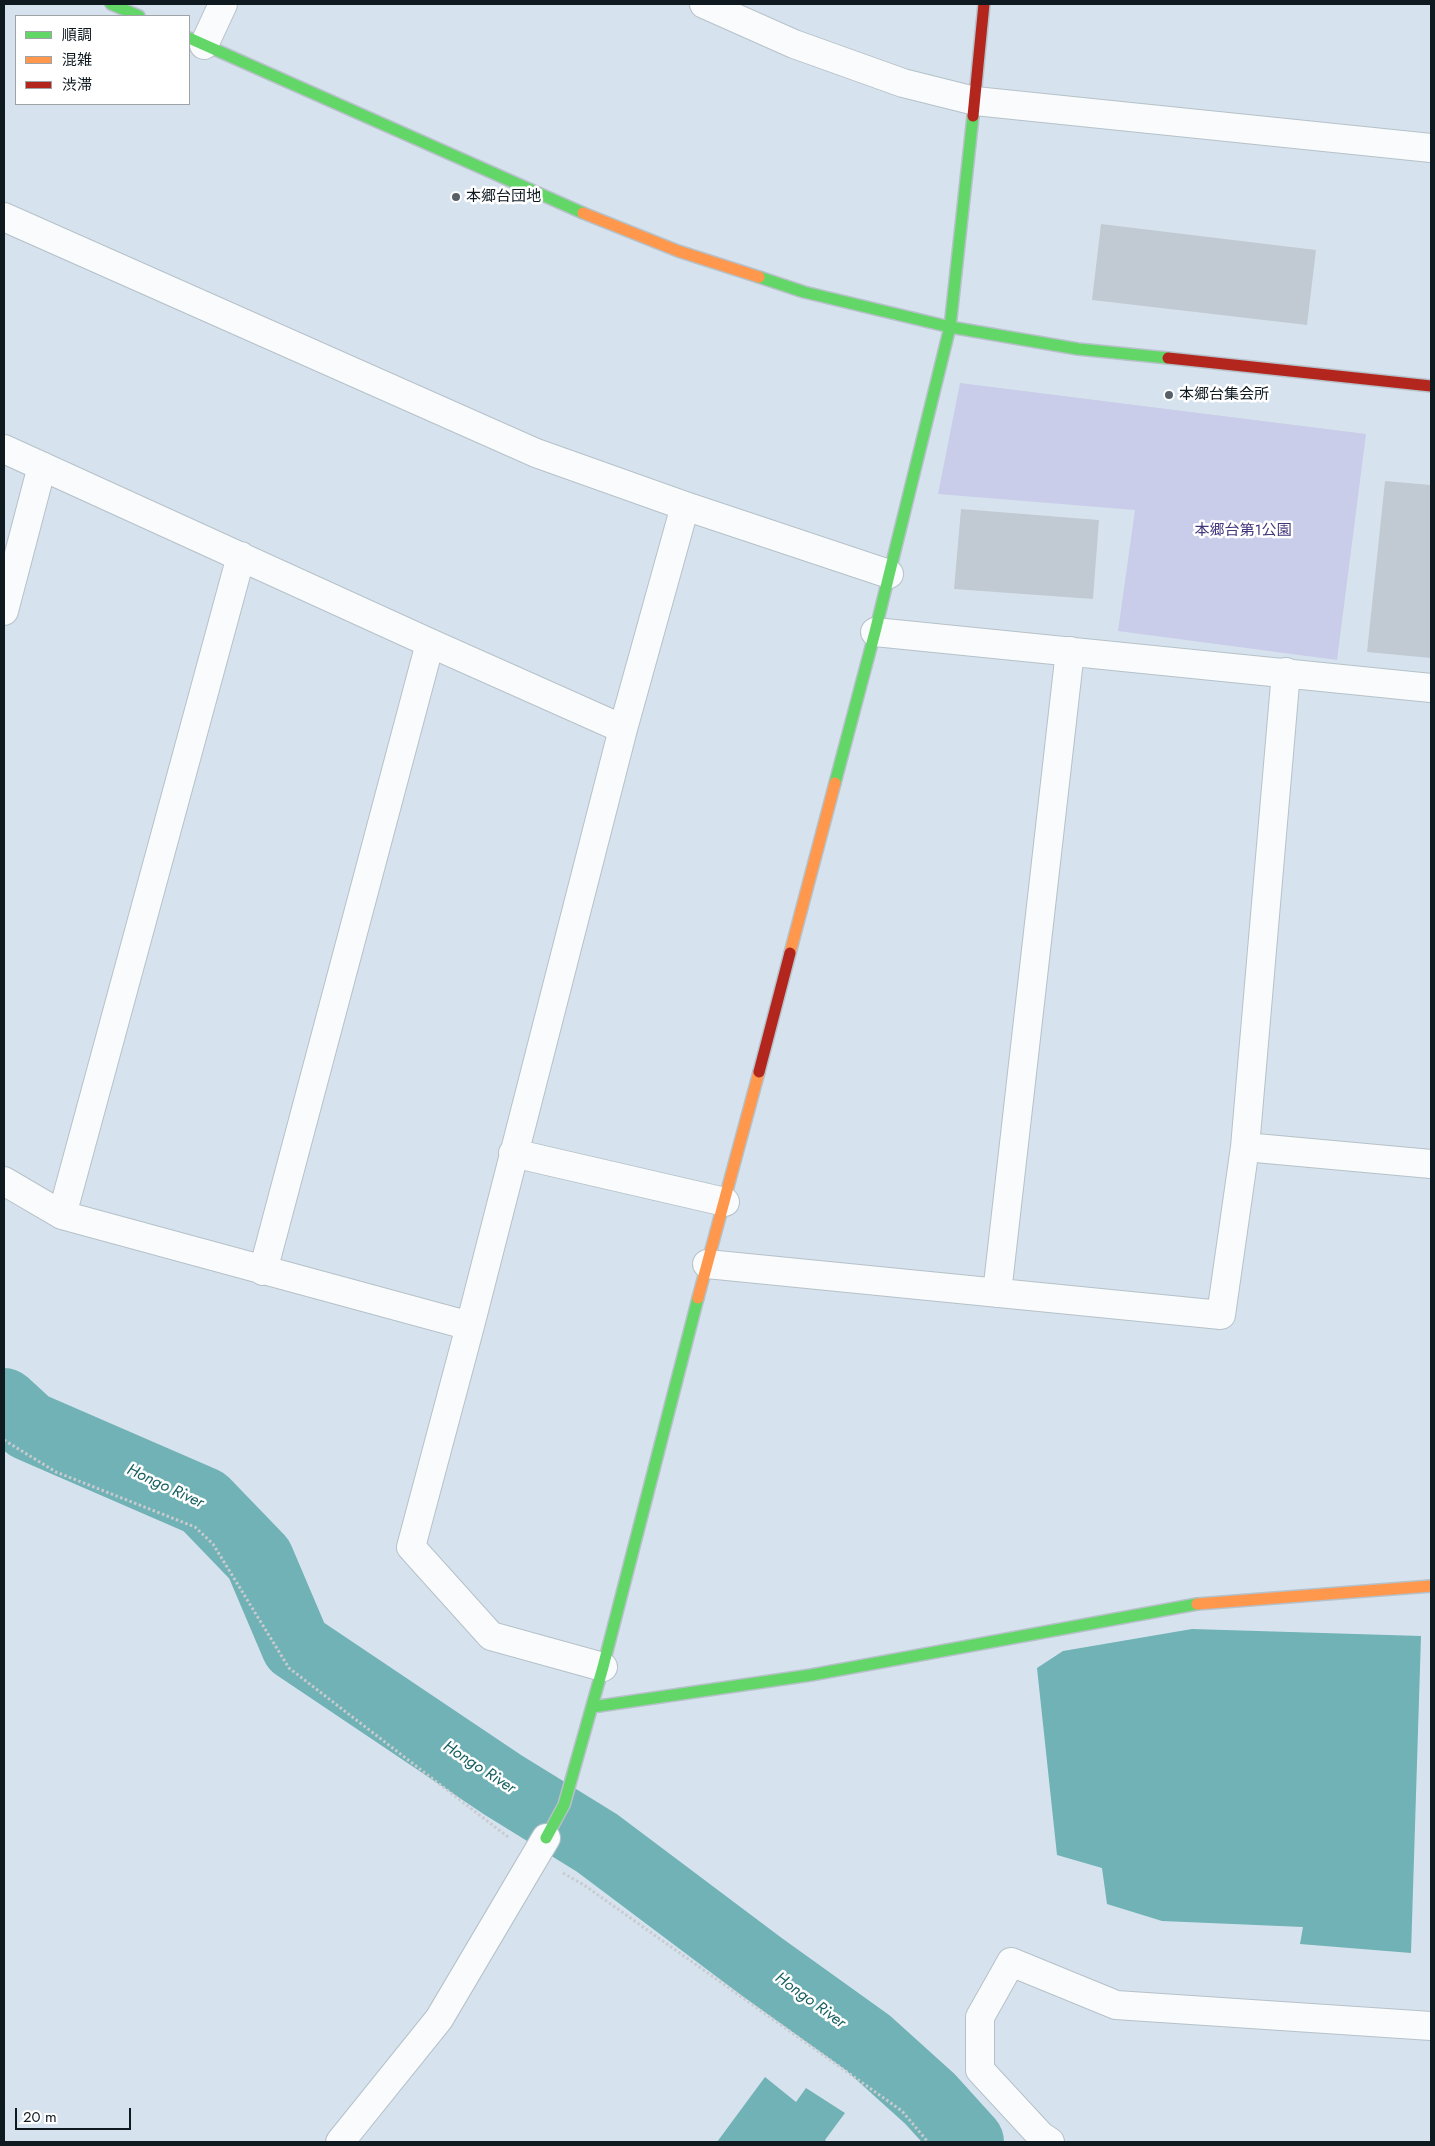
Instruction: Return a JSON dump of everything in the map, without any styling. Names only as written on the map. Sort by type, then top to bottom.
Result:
[{"type":"street","points":[[111,4],[137,15]]},
{"type":"street","points":[[223,4],[197,42],[557,202],[678,252],[804,292],[950,328],[1078,349],[1431,386]]},
{"type":"street","points":[[704,4],[794,44],[903,83],[975,101],[1431,148]]},
{"type":"street","points":[[340,2142],[439,2019],[541,1848],[564,1805],[603,1667],[707,1264],[875,632],[950,328],[984,4]]},
{"type":"street","points":[[4,217],[536,453],[685,506],[889,574]]},
{"type":"street","points":[[4,448],[430,643],[623,728]]},
{"type":"street","points":[[4,611],[42,466]]},
{"type":"street","points":[[603,1667],[491,1636],[411,1547],[470,1326],[623,728],[685,506]]},
{"type":"street","points":[[62,1215],[241,556]]},
{"type":"street","points":[[875,632],[1431,688]]},
{"type":"street","points":[[263,1271],[430,643]]},
{"type":"street","points":[[997,1293],[1070,651]]},
{"type":"street","points":[[707,1264],[1221,1315],[1245,1147],[1286,672]]},
{"type":"street","points":[[1245,1147],[1431,1164]]},
{"type":"street","points":[[513,1154],[725,1202]]},
{"type":"street","points":[[4,1181],[62,1215],[470,1326]]},
{"type":"street","points":[[592,1707],[811,1675],[1207,1602],[1431,1586]]},
{"type":"street","points":[[1050,2142],[1041,2136],[980,2070],[980,2017],[1011,1962],[1116,2005],[1431,2026]]},
{"type":"path","points":[[4,1440],[56,1472],[195,1527],[213,1544],[289,1668],[541,1848],[584,1885],[902,2112],[928,2142]]},
{"type":"green space","name":"本郷台第1公園","points":[[960,383],[1366,434],[1337,660],[1118,631],[1135,510],[938,494]]},
{"type":"shaded area","points":[[1192,1629],[1421,1636],[1411,1953],[1300,1944],[1303,1927],[1162,1921],[1107,1904],[1102,1868],[1057,1855],[1037,1668],[1063,1651]]},
{"type":"shaded area","points":[[765,2077],[796,2102],[806,2088],[845,2113],[825,2140],[827,2142],[717,2142]]},
{"type":"building","points":[[1101,224],[1316,250],[1307,325],[1092,300]]},
{"type":"building","points":[[1385,481],[1431,485],[1431,658],[1367,652]]},
{"type":"building","points":[[961,509],[1099,520],[1093,599],[954,589]]},
{"type":"waterway","name":"Hongo River","points":[[4,1403],[29,1426],[204,1502],[259,1559],[296,1646],[503,1785],[597,1843],[762,1967],[868,2043],[930,2099],[969,2142]]},
{"type":"traffic: fast","points":[[111,4],[137,15]]},
{"type":"traffic: fast","points":[[190,38],[583,213]]},
{"type":"traffic: fast","points":[[835,783],[875,632],[950,327],[973,116]]},
{"type":"traffic: fast","points":[[759,277],[804,292],[950,327],[1078,349],[1168,358]]},
{"type":"traffic: fast","points":[[546,1838],[564,1805],[603,1667],[698,1298]]},
{"type":"traffic: fast","points":[[592,1707],[811,1675],[1197,1604]]},
{"type":"traffic: slow","points":[[583,213],[678,251],[759,277]]},
{"type":"traffic: slow","points":[[790,953],[835,783]]},
{"type":"traffic: slow","points":[[698,1298],[759,1072]]},
{"type":"traffic: slow","points":[[1197,1604],[1431,1586]]},
{"type":"traffic: jam","points":[[973,116],[984,4]]},
{"type":"traffic: jam","points":[[1168,358],[1431,386]]},
{"type":"traffic: jam","points":[[759,1072],[790,953]]},
{"type":"place","name":"本郷台団地","points":[[456,197]]},
{"type":"place","name":"本郷台集会所","points":[[1169,395]]}]
